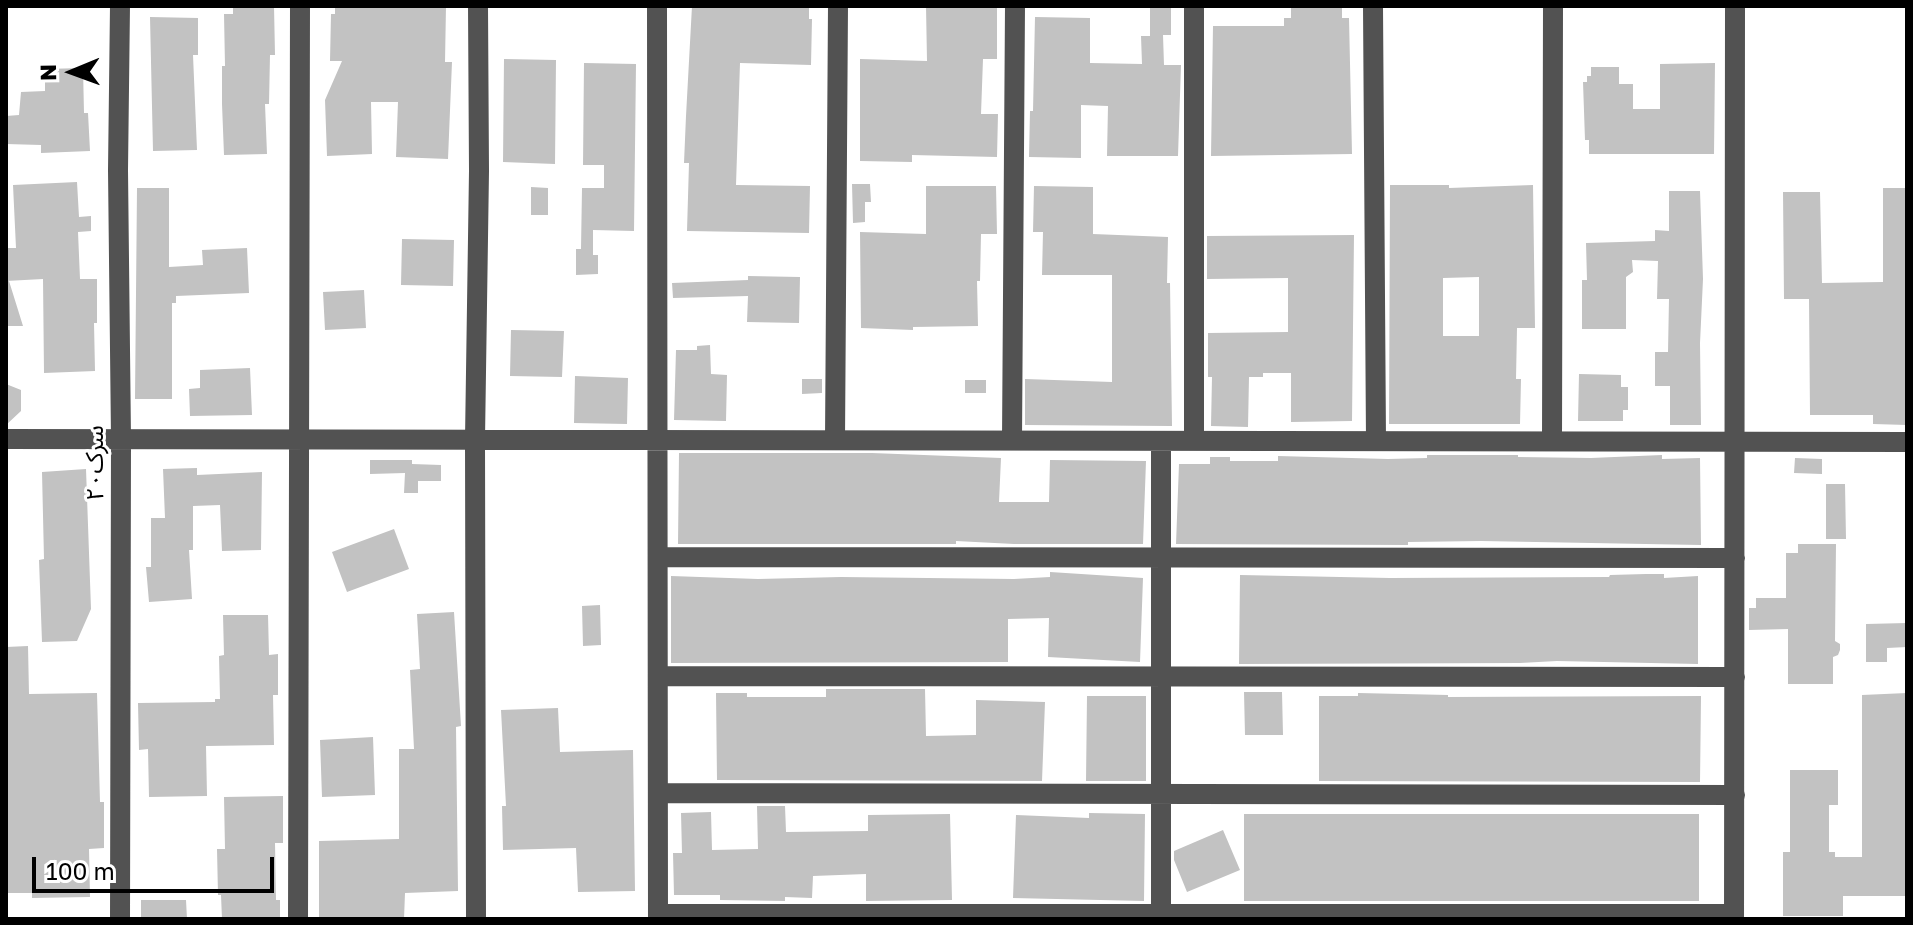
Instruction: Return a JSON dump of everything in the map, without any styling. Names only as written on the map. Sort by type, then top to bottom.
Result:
[{"type":"street","name":"سرک۲۰","points":[[120,6],[120,919]]},
{"type":"street","points":[[298,919],[300,6]]},
{"type":"street","points":[[476,919],[478,6]]},
{"type":"street","points":[[657,6],[658,917],[1734,916],[1735,6]]},
{"type":"street","points":[[835,440],[838,6]]},
{"type":"street","points":[[1012,440],[1015,6]]},
{"type":"street","points":[[1194,6],[1194,441]]},
{"type":"street","points":[[1373,6],[1376,441]]},
{"type":"street","points":[[1552,441],[1553,6]]},
{"type":"street","points":[[6,439],[1907,442]]},
{"type":"street","points":[[1161,441],[1161,917]]},
{"type":"street","points":[[658,557],[1735,558]]},
{"type":"street","points":[[658,676],[1735,677]]},
{"type":"street","points":[[658,793],[1735,795]]},
{"type":"building","points":[[233,6],[274,6],[275,55],[270,55],[269,104],[265,104],[267,154],[224,155],[224,14],[233,14]]},
{"type":"building","points":[[335,6],[446,6],[445,62],[452,62],[448,159],[396,157],[398,102],[371,102],[372,154],[327,156],[325,100],[342,61],[330,61],[331,14],[335,14]]},
{"type":"building","points":[[692,6],[809,6],[809,19],[812,19],[811,65],[740,63],[736,185],[810,186],[809,233],[687,231],[689,163],[684,163]]},
{"type":"building","points":[[926,6],[997,6],[997,59],[983,59],[981,114],[998,114],[997,157],[912,155],[912,162],[860,161],[860,59],[927,61]]},
{"type":"building","points":[[1150,6],[1171,6],[1171,35],[1163,35],[1164,65],[1181,65],[1178,156],[1107,156],[1108,106],[1081,105],[1081,158],[1029,157],[1035,17],[1090,18],[1090,63],[1142,64],[1141,36],[1150,36]]},
{"type":"building","points":[[1291,6],[1342,6],[1342,18],[1349,18],[1352,154],[1211,156],[1213,26],[1284,26],[1284,18],[1291,18]]},
{"type":"building","points":[[150,17],[198,18],[198,55],[193,55],[197,150],[153,151]]},
{"type":"building","points":[[504,59],[556,60],[555,164],[503,162]]},
{"type":"building","points":[[584,63],[636,64],[634,231],[593,230],[593,255],[598,255],[598,274],[576,275],[576,249],[581,249],[582,188],[604,188],[604,165],[583,165]]},
{"type":"building","points":[[1715,63],[1714,154],[1589,154],[1589,140],[1585,140],[1583,82],[1591,76],[1591,67],[1619,67],[1619,84],[1633,84],[1633,109],[1660,109],[1660,64]]},
{"type":"building","points":[[83,68],[84,113],[88,113],[90,151],[41,153],[41,145],[6,144],[6,116],[19,115],[21,92],[45,91],[45,69]]},
{"type":"building","points":[[77,182],[79,217],[91,216],[91,231],[78,232],[80,279],[97,279],[95,371],[44,373],[43,279],[6,281],[6,248],[16,248],[13,185]]},
{"type":"building","points":[[852,184],[870,184],[871,202],[865,202],[865,222],[853,223]]},
{"type":"building","points":[[1390,185],[1449,185],[1449,188],[1533,185],[1535,328],[1517,328],[1516,379],[1521,379],[1520,424],[1389,424]],"holes":[[[1479,277],[1479,336],[1443,336],[1443,278]]]},
{"type":"building","points":[[926,186],[996,186],[997,234],[981,234],[980,281],[977,281],[978,326],[913,327],[913,330],[861,328],[860,232],[926,234]]},
{"type":"building","points":[[1034,186],[1093,187],[1093,234],[1168,237],[1172,426],[1025,425],[1025,379],[1112,382],[1112,275],[1042,275],[1043,232],[1033,232]]},
{"type":"building","points":[[531,187],[548,188],[548,215],[531,215]]},
{"type":"building","points":[[137,188],[169,188],[169,267],[203,265],[202,250],[247,248],[249,293],[176,296],[176,303],[172,303],[172,399],[135,399]]},
{"type":"building","points":[[1883,188],[1907,188],[1907,425],[1873,424],[1873,415],[1810,415],[1809,299],[1784,299],[1783,192],[1820,192],[1822,283],[1883,282]]},
{"type":"building","points":[[1669,191],[1700,191],[1703,279],[1701,425],[1670,425],[1670,386],[1655,386],[1655,352],[1668,352],[1669,299],[1657,299],[1658,261],[1632,260],[1633,272],[1626,277],[1626,329],[1582,329],[1582,280],[1587,280],[1586,243],[1655,241],[1655,230],[1669,231]]},
{"type":"building","points":[[1354,235],[1352,421],[1291,422],[1291,373],[1263,373],[1263,377],[1249,377],[1248,427],[1211,426],[1212,377],[1208,377],[1208,333],[1288,332],[1288,278],[1207,279],[1207,236]]},
{"type":"building","points":[[402,239],[454,240],[453,286],[401,285]]},
{"type":"building","points":[[748,276],[800,277],[799,323],[747,322],[748,296],[673,298],[672,283],[748,280]]},
{"type":"building","points":[[9,281],[23,326],[6,326],[6,282]]},
{"type":"building","points":[[364,290],[366,328],[325,330],[323,292]]},
{"type":"building","points":[[511,330],[564,331],[562,377],[510,376]]},
{"type":"building","points":[[710,345],[711,374],[727,375],[726,421],[674,420],[676,350],[697,350],[697,346]]},
{"type":"building","points":[[250,368],[252,415],[190,416],[189,389],[200,388],[200,370]]},
{"type":"building","points":[[1579,374],[1621,375],[1621,387],[1628,387],[1628,410],[1623,410],[1623,421],[1578,421]]},
{"type":"building","points":[[575,376],[628,378],[627,424],[574,423]]},
{"type":"building","points":[[802,379],[822,379],[822,393],[802,394]]},
{"type":"building","points":[[965,380],[986,380],[986,393],[965,393]]},
{"type":"building","points":[[6,384],[21,390],[21,411],[6,425]]},
{"type":"building","points":[[679,453],[872,453],[1001,458],[999,502],[1049,502],[1050,460],[1146,461],[1143,544],[956,541],[956,544],[678,544]]},
{"type":"building","points":[[1427,455],[1591,458],[1662,455],[1662,459],[1700,458],[1701,545],[1481,541],[1408,542],[1408,545],[1176,544],[1179,464],[1210,464],[1210,457],[1230,457],[1230,461],[1278,461],[1278,456],[1388,459],[1427,458]]},
{"type":"building","points":[[1795,458],[1822,459],[1822,474],[1794,473]]},
{"type":"building","points":[[370,460],[412,460],[412,464],[441,465],[441,481],[418,481],[418,493],[404,493],[405,473],[370,474]]},
{"type":"building","points":[[197,468],[197,475],[262,472],[261,550],[222,551],[220,505],[193,506],[193,550],[189,550],[192,599],[149,602],[146,567],[151,567],[151,518],[165,518],[163,469]]},
{"type":"building","points":[[86,469],[91,609],[77,641],[42,642],[39,560],[44,559],[42,472]]},
{"type":"building","points":[[1826,484],[1845,484],[1846,539],[1826,539]]},
{"type":"building","points":[[394,529],[409,569],[347,592],[332,552]]},
{"type":"building","points":[[1798,544],[1836,544],[1835,641],[1840,644],[1840,650],[1833,657],[1833,684],[1788,684],[1788,629],[1749,630],[1749,608],[1756,608],[1756,598],[1786,598],[1786,553],[1798,553]]},
{"type":"building","points":[[1050,572],[1143,578],[1140,662],[1048,657],[1049,618],[1008,619],[1008,662],[671,663],[671,576],[1014,579],[1050,577]]},
{"type":"building","points":[[1664,574],[1664,578],[1698,576],[1698,664],[1557,661],[1239,664],[1240,575],[1390,578]]},
{"type":"building","points":[[600,605],[601,645],[583,646],[582,606]]},
{"type":"building","points":[[454,612],[461,726],[456,727],[458,891],[405,893],[404,919],[319,919],[319,841],[399,839],[399,749],[414,749],[410,670],[420,669],[417,614]]},
{"type":"building","points":[[223,615],[268,615],[269,655],[278,654],[278,695],[273,695],[274,745],[206,746],[207,796],[149,797],[148,749],[139,750],[138,703],[215,702],[215,699],[220,699],[219,656],[224,655]]},
{"type":"building","points":[[1907,623],[1907,647],[1887,648],[1887,662],[1866,662],[1866,624]]},
{"type":"building","points":[[28,646],[29,694],[97,693],[104,848],[89,849],[90,897],[32,898],[32,893],[6,893],[6,647]]},
{"type":"building","points":[[826,689],[925,689],[926,736],[976,735],[976,700],[1045,702],[1042,781],[717,780],[716,693],[747,693],[747,697],[826,697]]},
{"type":"building","points":[[1244,692],[1282,692],[1283,735],[1245,735]]},
{"type":"building","points":[[1358,693],[1448,697],[1701,696],[1700,782],[1319,781],[1319,696],[1358,696]]},
{"type":"building","points":[[1907,693],[1905,896],[1843,896],[1843,916],[1783,916],[1783,852],[1790,852],[1790,770],[1838,770],[1838,805],[1829,805],[1829,852],[1835,852],[1835,857],[1862,857],[1862,695]]},
{"type":"building","points":[[1087,696],[1146,696],[1146,781],[1086,781]]},
{"type":"building","points":[[558,708],[560,752],[633,750],[635,891],[578,892],[576,848],[503,850],[502,806],[506,806],[501,710]]},
{"type":"building","points":[[373,737],[375,795],[322,797],[320,740]]},
{"type":"building","points":[[283,796],[283,843],[275,843],[276,900],[280,900],[280,919],[222,919],[217,849],[225,849],[224,797]]},
{"type":"building","points":[[757,806],[785,806],[786,832],[868,831],[868,815],[950,814],[952,900],[866,901],[866,874],[813,876],[812,898],[785,897],[785,901],[720,900],[720,895],[674,895],[673,853],[682,853],[681,813],[711,812],[712,850],[758,849]]},
{"type":"building","points":[[1089,813],[1145,814],[1144,901],[1013,898],[1016,815],[1089,818]]},
{"type":"building","points":[[1244,814],[1699,814],[1699,901],[1244,901]]},
{"type":"building","points":[[1223,830],[1240,870],[1187,892],[1174,860],[1174,851]]},
{"type":"building","points":[[141,900],[186,900],[187,919],[141,919]]}]
